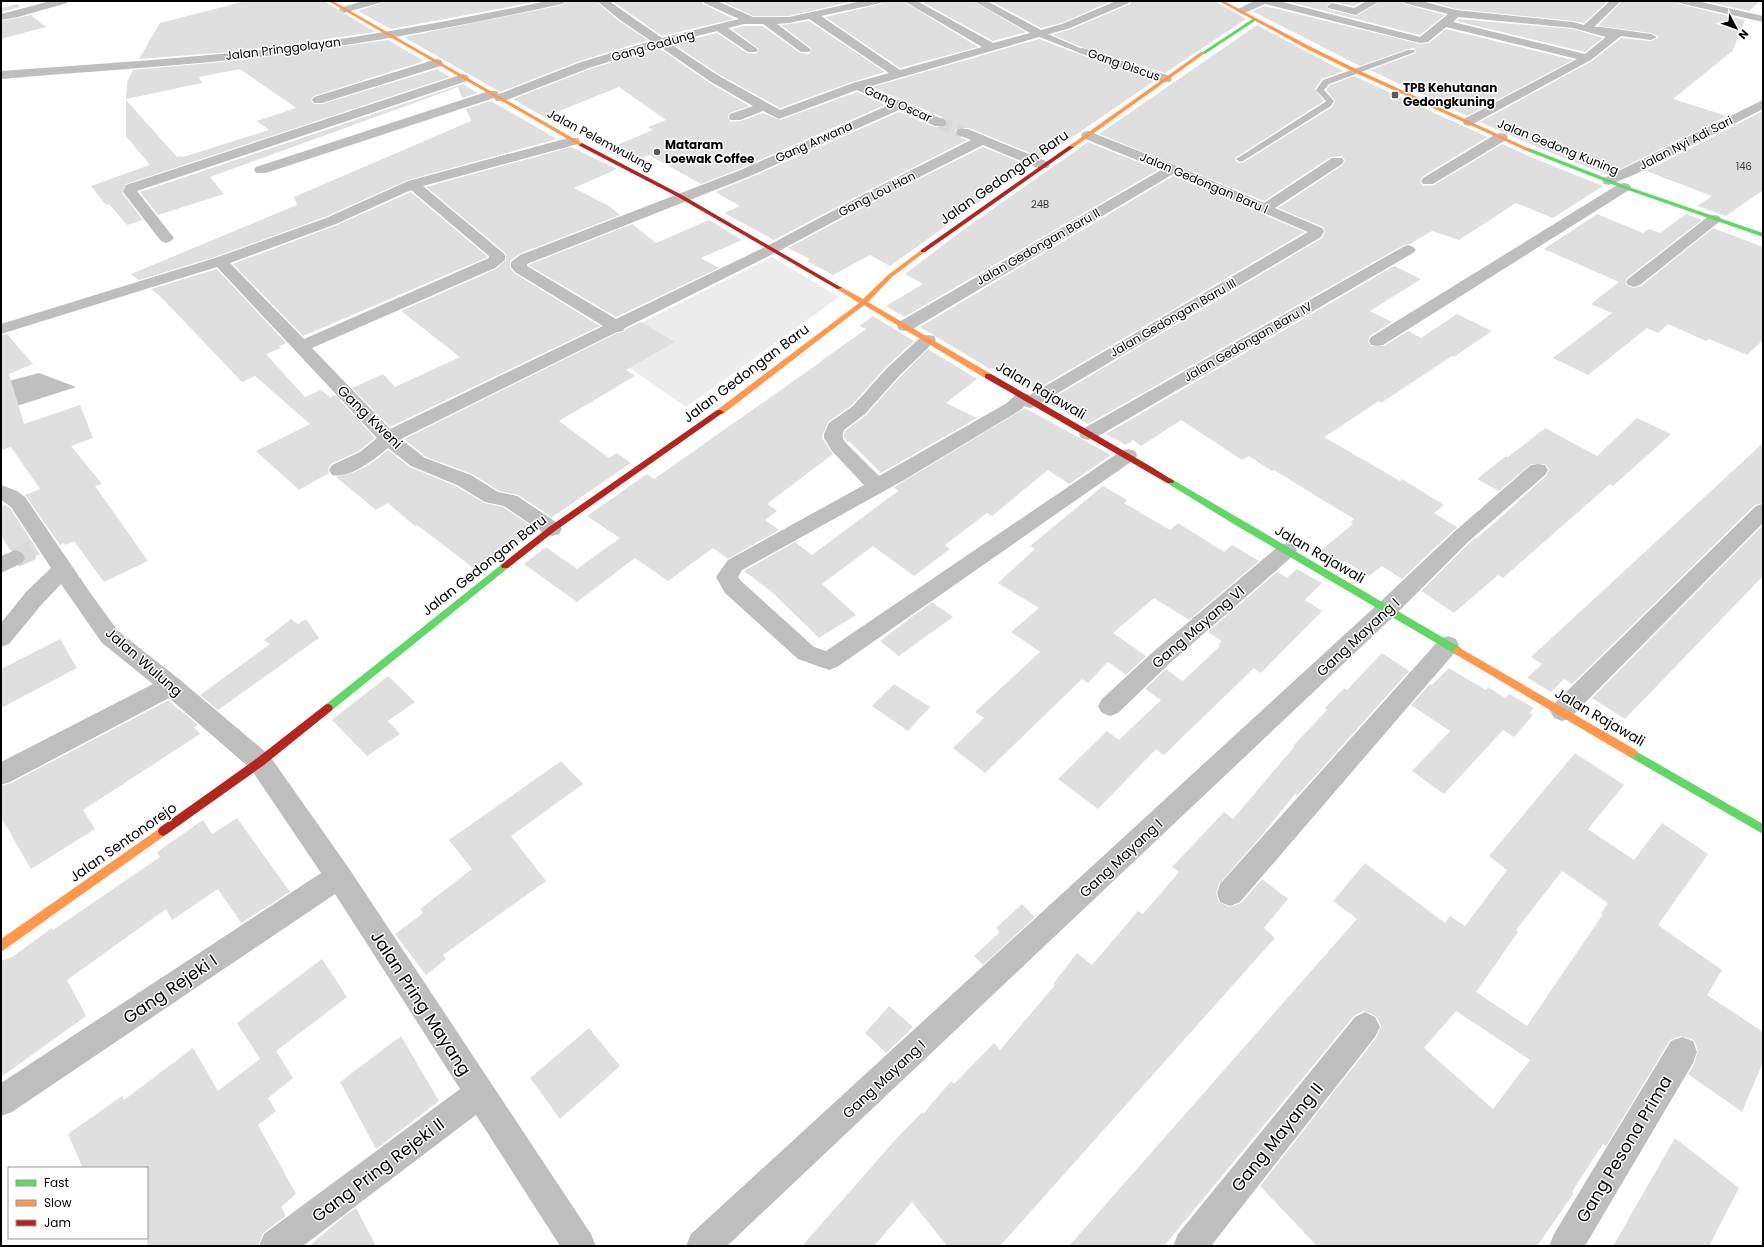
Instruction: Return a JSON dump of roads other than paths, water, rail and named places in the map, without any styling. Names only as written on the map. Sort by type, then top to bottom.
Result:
[{"type":"street","points":[[1,17],[14,15],[62,1]]},
{"type":"street","name":"Jalan Pelemwulung","points":[[330,1],[573,141],[629,168],[684,198],[864,302]]},
{"type":"street","points":[[344,10],[375,1]]},
{"type":"street","name":"Jalan Pringgolayan","points":[[1,75],[243,54],[320,45],[497,15],[562,1]]},
{"type":"street","points":[[602,1],[624,18],[715,79],[779,115],[857,86],[1072,24],[1125,1]]},
{"type":"street","points":[[708,1],[750,20]]},
{"type":"street","name":"Gang Gadung","points":[[261,170],[661,42],[750,20],[789,20],[877,1]]},
{"type":"street","points":[[909,1],[993,48]]},
{"type":"street","points":[[979,1],[1040,34]]},
{"type":"street","name":"Jalan Gedong Kuning","points":[[1221,1],[1307,47],[1356,71],[1501,137],[1624,187],[1763,235]]},
{"type":"street","points":[[1242,12],[1264,1],[1420,40],[1424,40],[1456,13]]},
{"type":"street","points":[[1322,3],[1356,12],[1375,1]]},
{"type":"street","points":[[1408,1],[1456,13],[1552,22],[1651,37]]},
{"type":"street","points":[[1587,28],[1616,1]]},
{"type":"street","points":[[1683,1],[1697,9],[1763,19]]},
{"type":"street","points":[[488,6],[497,15]]},
{"type":"street","points":[[811,15],[898,74]]},
{"type":"street","name":"Jalan Gedongan Baru","points":[[260,762],[552,529],[718,413],[864,302],[890,276],[1043,164],[1088,135],[1166,79],[1256,19]]},
{"type":"street","points":[[766,21],[805,50]]},
{"type":"street","points":[[1445,23],[1587,58]]},
{"type":"street","points":[[720,28],[752,50]]},
{"type":"street","points":[[1469,122],[1587,58],[1615,38],[1613,36],[1587,28]]},
{"type":"street","name":"Gang Discus","points":[[1083,51],[1166,79]]},
{"type":"street","points":[[318,100],[437,64]]},
{"type":"street","points":[[166,238],[130,192],[131,188],[463,78]]},
{"type":"street","name":"Gang Oscar","points":[[857,86],[940,123]]},
{"type":"street","name":"Jalan Nyi Adi Sari","points":[[1609,181],[1646,164],[1763,104]]},
{"type":"street","name":"Gang Arwana","points":[[617,327],[521,269],[519,267],[519,262],[743,174],[899,105]]},
{"type":"street","points":[[735,117],[762,106]]},
{"type":"street","points":[[963,132],[1043,164]]},
{"type":"street","name":"Jalan Gedongan Baru I","points":[[1088,135],[1317,231],[1316,234]]},
{"type":"street","points":[[1428,181],[1501,137]]},
{"type":"street","name":"Gang Lou Han","points":[[338,470],[368,456],[388,438],[772,250],[875,194],[982,140]]},
{"type":"street","points":[[1,329],[220,260],[331,221],[413,184],[573,141]]},
{"type":"street","points":[[1264,209],[1337,161]]},
{"type":"street","name":"Jalan Gedongan Baru II","points":[[905,326],[1172,169]]},
{"type":"street","points":[[300,347],[438,288],[490,265],[497,260],[496,255],[413,184]]},
{"type":"street","points":[[1377,340],[1624,187]]},
{"type":"street","points":[[1634,282],[1714,219]]},
{"type":"street","name":"Jalan Gedongan Baru III","points":[[1128,455],[828,661],[806,653],[733,587],[727,577],[735,565],[877,486],[1012,407],[1027,400],[1316,234]]},
{"type":"street","name":"Jalan Gedongan Baru IV","points":[[1088,434],[1408,250]]},
{"type":"street","name":"Gang Kweni","points":[[220,260],[300,347],[388,438],[418,462],[464,480],[492,497],[510,500],[552,529]]},
{"type":"street","name":"Jalan Rajawali","points":[[864,302],[1027,400],[1128,455],[1235,521],[1763,829]]},
{"type":"street","points":[[877,486],[839,446],[833,438],[833,434],[836,427],[859,410],[893,372],[928,340]]},
{"type":"street","name":"Gang Mayang I","points":[[703,1246],[1387,609],[1461,537],[1538,470]]},
{"type":"street","name":"Jalan Wulung","points":[[1,492],[18,502],[43,545],[63,569],[110,637],[171,686],[260,762]]},
{"type":"street","points":[[1562,711],[1763,511]]},
{"type":"street","name":"Gang Mayang VI","points":[[1110,706],[1162,657],[1287,550]]},
{"type":"street","points":[[1,638],[34,598],[63,569]]},
{"type":"street","points":[[1230,892],[1448,645]]},
{"type":"street","points":[[1,774],[171,686]]},
{"type":"street","name":"Jalan Pring Mayang","points":[[260,762],[339,876],[579,1246]]},
{"type":"street","name":"Jalan Sentonorejo","points":[[1,946],[260,762]]},
{"type":"street","name":"Gang Rejeki I","points":[[1,1101],[339,876]]},
{"type":"street","name":"Gang Mayang II","points":[[1190,1246],[1365,1027]]},
{"type":"street","name":"Gang Pesona Prima","points":[[1566,1246],[1682,1052]]},
{"type":"street","name":"Gang Pring Rejeki II","points":[[276,1246],[479,1094]]},
{"type":"lane","points":[[1040,34],[1083,51]]},
{"type":"lane","points":[[1240,159],[1328,104],[1330,101],[1322,94],[1320,90],[1326,82],[1411,52]]},
{"type":"tunnel","points":[[940,123],[963,132]]},
{"type":"tunnel","points":[[15,558],[40,547]]},
{"type":"place","name":"TPB Kehutanan Gedongkuning","points":[[1395,95]]},
{"type":"place","name":"Mataram Loewak Coffee","points":[[657,152]]}]
